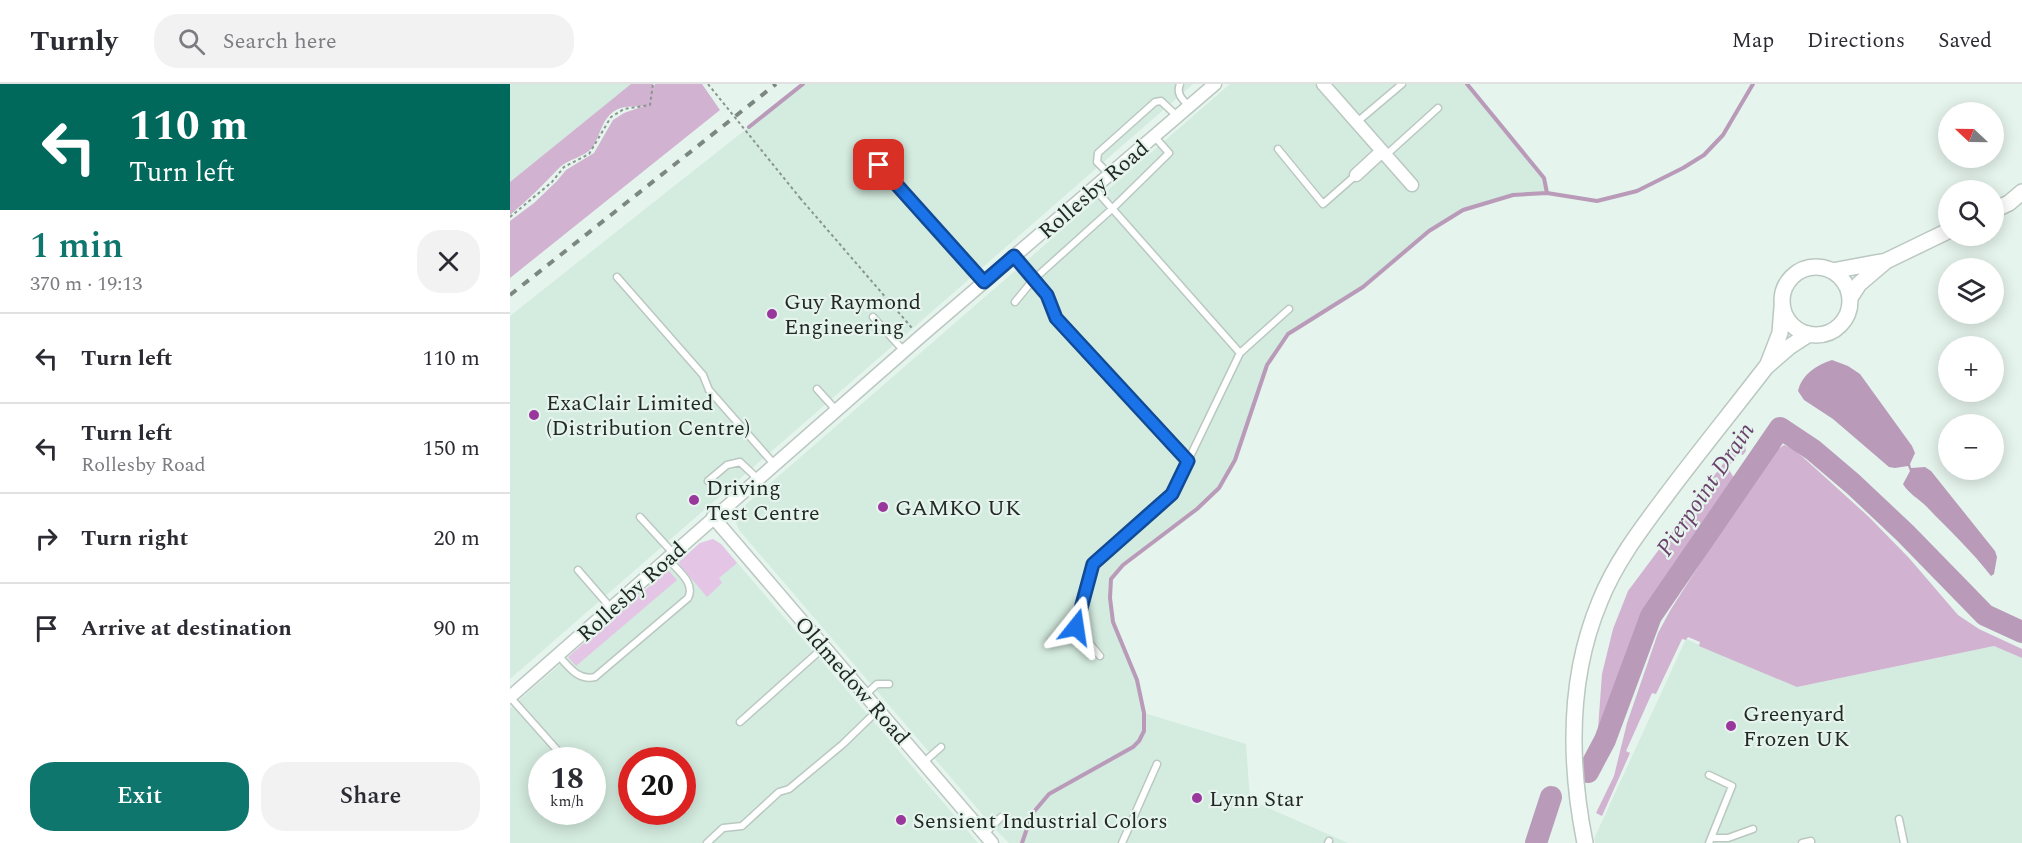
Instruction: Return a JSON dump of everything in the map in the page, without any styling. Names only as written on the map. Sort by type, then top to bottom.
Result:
[{"type":"street","name":"Rollesby Road","points":[[510,697],[920,337],[1215,84]]},
{"type":"street","points":[[1323,84],[1412,185]]},
{"type":"street","points":[[1356,175],[1384,153]]},
{"type":"street","points":[[2016,202],[2022,192]]},
{"type":"street","points":[[1850,298],[1859,284],[1886,261],[1938,236]]},
{"type":"street","points":[[1766,367],[1780,333],[1784,291],[1788,281],[1796,273],[1814,267],[1832,271],[1886,261]]},
{"type":"street","points":[[1585,843],[1574,761],[1575,693],[1585,642],[1600,599],[1634,539],[1766,367],[1789,347],[1809,334],[1828,332],[1837,328],[1844,319],[1849,309],[1850,298],[1841,278],[1832,271]]},
{"type":"street","points":[[1782,303],[1790,323],[1809,334]]},
{"type":"street","name":"Oldmedow Road","points":[[714,517],[989,839]]},
{"type":"lane","points":[[1180,84],[1181,98],[1190,106]]},
{"type":"lane","points":[[1357,123],[1402,84]]},
{"type":"lane","points":[[1109,175],[1097,162],[1098,153],[1155,102],[1161,101],[1177,117]]},
{"type":"lane","points":[[1384,153],[1438,108]]},
{"type":"lane","points":[[1015,302],[1033,280],[1113,208],[1169,153],[1154,136]]},
{"type":"lane","points":[[864,149],[984,282]]},
{"type":"lane","points":[[1278,149],[1323,204],[1356,175]]},
{"type":"lane","points":[[1094,188],[1240,353]]},
{"type":"lane","points":[[1014,256],[1047,295],[1056,318],[1188,461]]},
{"type":"lane","points":[[617,277],[703,375],[709,390],[774,464]]},
{"type":"lane","points":[[1100,656],[1076,627],[1093,564],[1172,494],[1240,353],[1289,309]]},
{"type":"lane","points":[[873,317],[904,351]]},
{"type":"lane","points":[[817,389],[836,411]]},
{"type":"lane","points":[[708,481],[727,465],[741,462],[758,478]]},
{"type":"lane","points":[[558,655],[582,677],[588,679],[595,677],[688,598],[691,591],[689,584],[640,517]]},
{"type":"lane","points":[[578,570],[611,608]]},
{"type":"lane","points":[[740,722],[825,647]]},
{"type":"lane","points":[[865,695],[877,684],[889,684]]},
{"type":"lane","points":[[510,697],[554,747]]},
{"type":"lane","points":[[707,843],[723,828],[742,826],[780,792],[789,789],[823,761],[879,710]]},
{"type":"lane","points":[[924,762],[941,747]]},
{"type":"lane","points":[[1122,843],[1157,764]]},
{"type":"lane","points":[[1710,775],[1732,786],[1710,840],[1728,838],[1753,829]]},
{"type":"lane","points":[[989,839],[1001,817]]},
{"type":"lane","points":[[1899,819],[1904,843]]},
{"type":"lane","points":[[1802,843],[1810,841],[1811,843]]},
{"type":"path","points":[[510,217],[552,182],[564,167],[589,154],[611,117],[624,109],[650,105],[653,84]]},
{"type":"path","points":[[708,84],[800,198],[920,337]]},
{"type":"shaded area","points":[[510,84],[631,84],[510,182]]},
{"type":"shaded area","points":[[631,84],[653,84],[653,88],[655,84],[702,84],[720,110],[510,278],[510,221],[534,203],[566,170],[594,153],[613,120],[624,113],[644,106],[624,107],[613,112],[606,120],[592,148],[560,167],[510,215],[510,182]]},
{"type":"shaded area","points":[[803,84],[1193,84],[510,679],[510,316]]},
{"type":"shaded area","points":[[1230,84],[1467,84],[1544,178],[1547,193],[1513,195],[1463,210],[1429,231],[1363,287],[1288,334],[1267,365],[1235,460],[1219,488],[1197,509],[1123,565],[1111,579],[1110,598],[1113,622],[1137,680],[1144,713],[1246,744],[1250,800],[1348,843],[1009,843],[739,530],[735,514]]},
{"type":"shaded area","points":[[1832,360],[1860,374],[1912,446],[1915,453],[1910,464],[1911,468],[1925,467],[1931,471],[1995,551],[1997,557],[1994,574],[1991,576],[1960,540],[1905,487],[1903,484],[1910,471],[1908,466],[1889,467],[1833,419],[1804,400],[1798,391],[1800,385],[1807,375]]},
{"type":"shaded area","points":[[1740,441],[1746,451],[1743,455],[1738,453],[1728,468],[1734,478],[1658,591],[1635,633],[1601,730],[1598,729],[1602,674],[1613,629],[1628,591]]},
{"type":"shaded area","points":[[1784,445],[1805,459],[1869,517],[1909,558],[1958,615],[1979,629],[2022,649],[2022,658],[1994,646],[1797,687],[1699,646],[1700,642],[1688,637],[1686,640],[1682,639],[1656,694],[1652,693],[1626,751],[1630,753],[1602,816],[1596,813],[1614,776],[1627,723],[1658,633],[1759,472]]},
{"type":"shaded area","points":[[713,539],[721,544],[978,843],[510,843],[510,708],[700,543]]},
{"type":"shaded area","points":[[713,539],[721,544],[737,563],[719,578],[722,583],[707,597],[679,562],[700,543]]},
{"type":"shaded area","points":[[668,570],[677,580],[576,666],[568,657]]},
{"type":"shaded area","points":[[1686,639],[1797,687],[1994,646],[2022,658],[2022,843],[1595,843],[1594,839]]},
{"type":"waterway","points":[[749,127],[803,84]]},
{"type":"waterway","points":[[1467,84],[1544,178],[1547,193]]},
{"type":"waterway","points":[[1022,843],[1032,814],[1049,794],[1133,747],[1139,741],[1144,731],[1144,713],[1137,680],[1113,622],[1110,598],[1111,579],[1123,565],[1197,509],[1219,488],[1235,460],[1267,365],[1288,334],[1363,287],[1429,231],[1463,210],[1513,195],[1547,193],[1597,201],[1637,191],[1683,168],[1704,155],[1723,135],[1753,84]]},
{"type":"waterway","name":"Pierpoint Drain","points":[[1588,772],[1605,740],[1651,616],[1780,428],[1813,450],[1853,484],[1905,533],[1985,615],[2022,632]]},
{"type":"waterway","name":"Pierpoint Drain","points":[[1536,843],[1551,797]]},
{"type":"railway","points":[[510,295],[776,84]]},
{"type":"place","name":"Guy Raymond Engineering","points":[[772,314]]},
{"type":"place","name":"ExaClair Limited (Distribution Centre)","points":[[534,415]]},
{"type":"place","name":"Driving Test Centre","points":[[694,500]]},
{"type":"place","name":"GAMKO UK","points":[[883,507]]},
{"type":"place","name":"Greenyard Frozen UK","points":[[1731,726]]},
{"type":"place","name":"Lynn Star","points":[[1197,798]]},
{"type":"place","name":"Sensient Industrial Colors","points":[[901,820]]},
{"type":"route","points":[[879,165],[984,282],[1014,256],[1047,295],[1056,318],[1188,461],[1172,494],[1093,564],[1076,627]]}]
